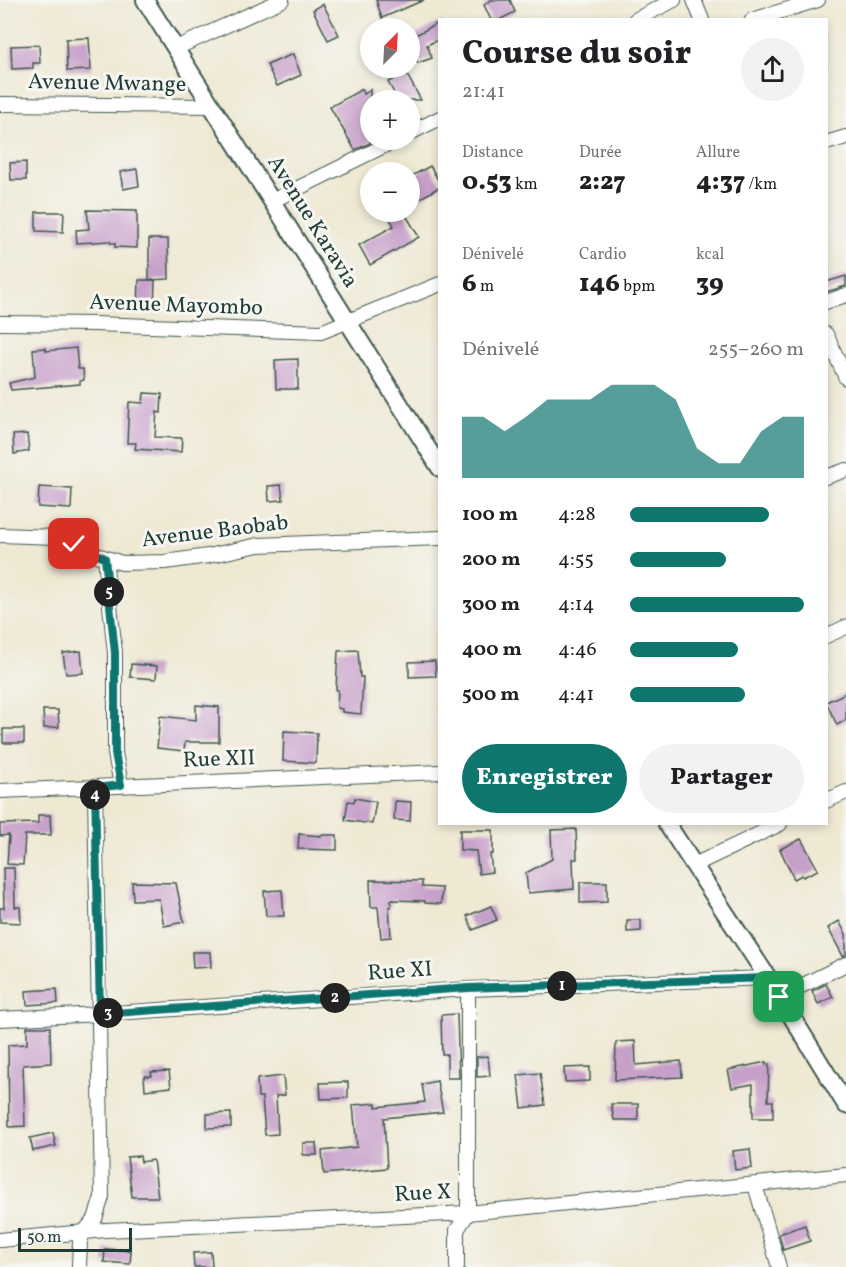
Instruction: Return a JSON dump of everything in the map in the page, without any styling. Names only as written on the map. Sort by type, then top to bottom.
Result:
[{"type":"street","name":"Avenue Karavia","points":[[145,0],[437,460]]},
{"type":"street","points":[[176,48],[282,0]]},
{"type":"street","points":[[639,18],[674,0]]},
{"type":"street","points":[[694,0],[701,18]]},
{"type":"street","points":[[759,18],[818,0]]},
{"type":"street","name":"Avenue Mwange","points":[[0,104],[213,106]]},
{"type":"street","points":[[420,129],[438,122]]},
{"type":"street","points":[[828,142],[846,137]]},
{"type":"street","points":[[272,201],[376,150]]},
{"type":"street","name":"Avenue Mayombo","points":[[0,323],[94,324],[321,333],[438,285]]},
{"type":"street","points":[[828,301],[846,295]]},
{"type":"street","points":[[828,338],[846,378]]},
{"type":"street","points":[[828,476],[846,470]]},
{"type":"street","name":"Avenue Baobab","points":[[0,535],[55,537],[123,563],[165,562],[208,556],[258,545],[438,538]]},
{"type":"street","points":[[105,558],[115,653],[115,753],[121,785]]},
{"type":"street","points":[[828,635],[846,627]]},
{"type":"street","name":"Rue XII","points":[[0,791],[438,772]]},
{"type":"street","points":[[79,1267],[79,1250],[83,1233],[95,1219],[102,1197],[95,788]]},
{"type":"street","points":[[828,800],[846,792]]},
{"type":"street","points":[[668,825],[768,978],[846,1105]]},
{"type":"street","points":[[694,865],[778,825]]},
{"type":"street","points":[[779,997],[846,964]]},
{"type":"street","name":"Rue XI","points":[[0,1019],[468,988],[768,978]]},
{"type":"street","points":[[457,1267],[457,1230],[468,1213],[468,988]]},
{"type":"street","name":"Rue X","points":[[0,1240],[106,1230],[468,1213],[846,1175]]},
{"type":"street","points":[[755,1185],[779,1267]]},
{"type":"building","points":[[376,0],[424,0],[382,18]]},
{"type":"building","points":[[491,0],[510,0],[515,12],[503,18],[490,18],[484,5]]},
{"type":"building","points":[[323,4],[339,35],[328,40],[313,10]]},
{"type":"building","points":[[438,23],[438,40],[427,45],[432,58],[420,62],[420,33]]},
{"type":"building","points":[[89,38],[91,70],[67,71],[66,39]]},
{"type":"building","points":[[39,45],[40,63],[33,63],[33,68],[12,69],[11,46]]},
{"type":"building","points":[[293,54],[301,75],[277,86],[267,65]]},
{"type":"building","points":[[396,78],[409,78],[415,90],[392,90],[388,82]]},
{"type":"building","points":[[360,90],[360,148],[355,150],[330,107]]},
{"type":"building","points":[[26,162],[26,180],[11,180],[10,163]]},
{"type":"building","points":[[430,166],[438,180],[438,188],[420,198],[420,172]]},
{"type":"building","points":[[137,169],[139,186],[123,189],[120,172]]},
{"type":"building","points":[[87,210],[137,211],[137,248],[115,247],[115,243],[110,243],[110,241],[77,243],[76,230],[89,229]]},
{"type":"building","points":[[36,212],[64,212],[63,232],[36,231]]},
{"type":"building","points":[[392,222],[410,222],[419,237],[370,265],[359,245],[394,226]]},
{"type":"building","points":[[149,239],[168,239],[169,279],[149,280]]},
{"type":"building","points":[[846,276],[846,286],[828,291],[828,281]]},
{"type":"building","points":[[139,280],[155,280],[154,309],[138,308]]},
{"type":"building","points":[[46,348],[46,351],[76,348],[78,369],[83,369],[84,380],[80,381],[80,384],[11,390],[9,383],[35,377],[33,349]]},
{"type":"building","points":[[298,359],[298,389],[276,389],[275,360]]},
{"type":"building","points":[[144,393],[162,394],[161,413],[157,412],[155,437],[182,438],[181,452],[135,449],[136,443],[127,443],[129,402],[143,403]]},
{"type":"building","points":[[27,434],[29,451],[14,454],[13,435]]},
{"type":"building","points":[[281,485],[283,500],[269,501],[268,486]]},
{"type":"building","points":[[39,487],[72,489],[71,509],[38,507]]},
{"type":"building","points":[[358,650],[360,677],[363,677],[361,714],[342,712],[342,709],[337,708],[338,690],[336,690],[338,651]]},
{"type":"building","points":[[81,651],[83,673],[66,674],[63,653]]},
{"type":"building","points":[[435,661],[436,676],[409,677],[409,662]]},
{"type":"building","points":[[131,664],[157,666],[156,679],[130,677]]},
{"type":"building","points":[[846,693],[846,720],[837,725],[828,701]]},
{"type":"building","points":[[196,705],[219,707],[219,742],[185,742],[184,751],[157,748],[160,716],[196,720]]},
{"type":"building","points":[[43,710],[58,710],[59,727],[44,728]]},
{"type":"building","points":[[3,729],[24,729],[24,743],[3,743]]},
{"type":"building","points":[[284,731],[317,733],[316,763],[283,761]]},
{"type":"building","points":[[355,798],[376,802],[372,824],[345,820],[348,801],[354,802]]},
{"type":"building","points":[[395,801],[411,802],[410,821],[394,820]]},
{"type":"building","points":[[38,815],[50,815],[51,835],[25,835],[23,865],[7,864],[9,835],[0,836],[0,824],[38,823]]},
{"type":"building","points":[[576,829],[577,859],[573,859],[574,889],[528,893],[526,873],[552,859],[551,830]]},
{"type":"building","points":[[460,830],[493,830],[493,854],[490,854],[492,872],[479,874],[476,851],[460,850]]},
{"type":"building","points":[[299,834],[337,835],[337,850],[298,849]]},
{"type":"building","points":[[801,839],[818,870],[794,879],[780,849]]},
{"type":"building","points":[[3,868],[14,868],[15,907],[20,907],[21,923],[0,922],[0,908],[4,908]]},
{"type":"building","points":[[370,880],[422,881],[422,887],[442,888],[441,904],[391,900],[391,907],[389,907],[391,937],[381,938],[378,907],[371,907]]},
{"type":"building","points":[[132,882],[176,883],[184,922],[164,926],[159,899],[133,900]]},
{"type":"building","points":[[580,882],[607,882],[607,902],[580,903]]},
{"type":"building","points":[[282,890],[284,916],[266,916],[264,891]]},
{"type":"building","points":[[491,906],[497,920],[473,930],[467,916]]},
{"type":"building","points":[[627,920],[641,920],[641,931],[627,932]]},
{"type":"building","points":[[839,921],[846,934],[846,955],[843,956],[828,928]]},
{"type":"building","points":[[192,952],[210,952],[211,967],[193,968]]},
{"type":"building","points":[[826,984],[833,997],[818,1004],[812,991]]},
{"type":"building","points":[[57,989],[58,1003],[27,1005],[26,991]]},
{"type":"building","points":[[457,1014],[459,1078],[447,1078],[447,1054],[442,1054],[441,1015]]},
{"type":"building","points":[[27,1027],[50,1027],[51,1063],[23,1065],[25,1126],[9,1127],[8,1045],[27,1044]]},
{"type":"building","points":[[635,1041],[636,1065],[681,1061],[682,1077],[615,1080],[616,1042]]},
{"type":"building","points":[[488,1056],[490,1076],[477,1077],[477,1057]]},
{"type":"building","points":[[766,1062],[766,1065],[769,1064],[768,1101],[773,1101],[773,1118],[753,1118],[753,1084],[732,1088],[728,1070]]},
{"type":"building","points":[[590,1067],[590,1081],[565,1082],[564,1068]]},
{"type":"building","points":[[169,1071],[171,1087],[145,1090],[144,1076],[152,1076],[151,1072]]},
{"type":"building","points":[[540,1073],[545,1105],[522,1108],[518,1075]]},
{"type":"building","points":[[283,1076],[285,1095],[276,1096],[278,1134],[265,1135],[262,1097],[258,1097],[257,1079]]},
{"type":"building","points":[[437,1081],[443,1112],[384,1118],[387,1168],[324,1174],[322,1151],[357,1147],[353,1105],[376,1103],[376,1107],[425,1102],[422,1084]]},
{"type":"building","points":[[348,1082],[348,1098],[321,1099],[320,1083]]},
{"type":"building","points":[[611,1104],[638,1104],[638,1120],[614,1120]]},
{"type":"building","points":[[231,1113],[231,1127],[207,1128],[207,1114]]},
{"type":"building","points":[[53,1133],[56,1146],[33,1151],[30,1138]]},
{"type":"building","points":[[303,1143],[316,1143],[317,1155],[303,1155]]},
{"type":"building","points":[[750,1149],[752,1168],[735,1170],[733,1151]]},
{"type":"building","points":[[140,1156],[141,1162],[153,1160],[158,1197],[132,1197],[127,1157]]},
{"type":"building","points":[[805,1225],[810,1241],[783,1250],[779,1234]]},
{"type":"building","points":[[105,1249],[131,1251],[130,1264],[104,1262]]},
{"type":"building","points":[[211,1252],[212,1267],[194,1267],[193,1253]]},
{"type":"route","points":[[74,544],[105,558],[115,653],[115,753],[121,785],[95,788],[100,1014],[468,988],[768,978],[779,997]]}]
